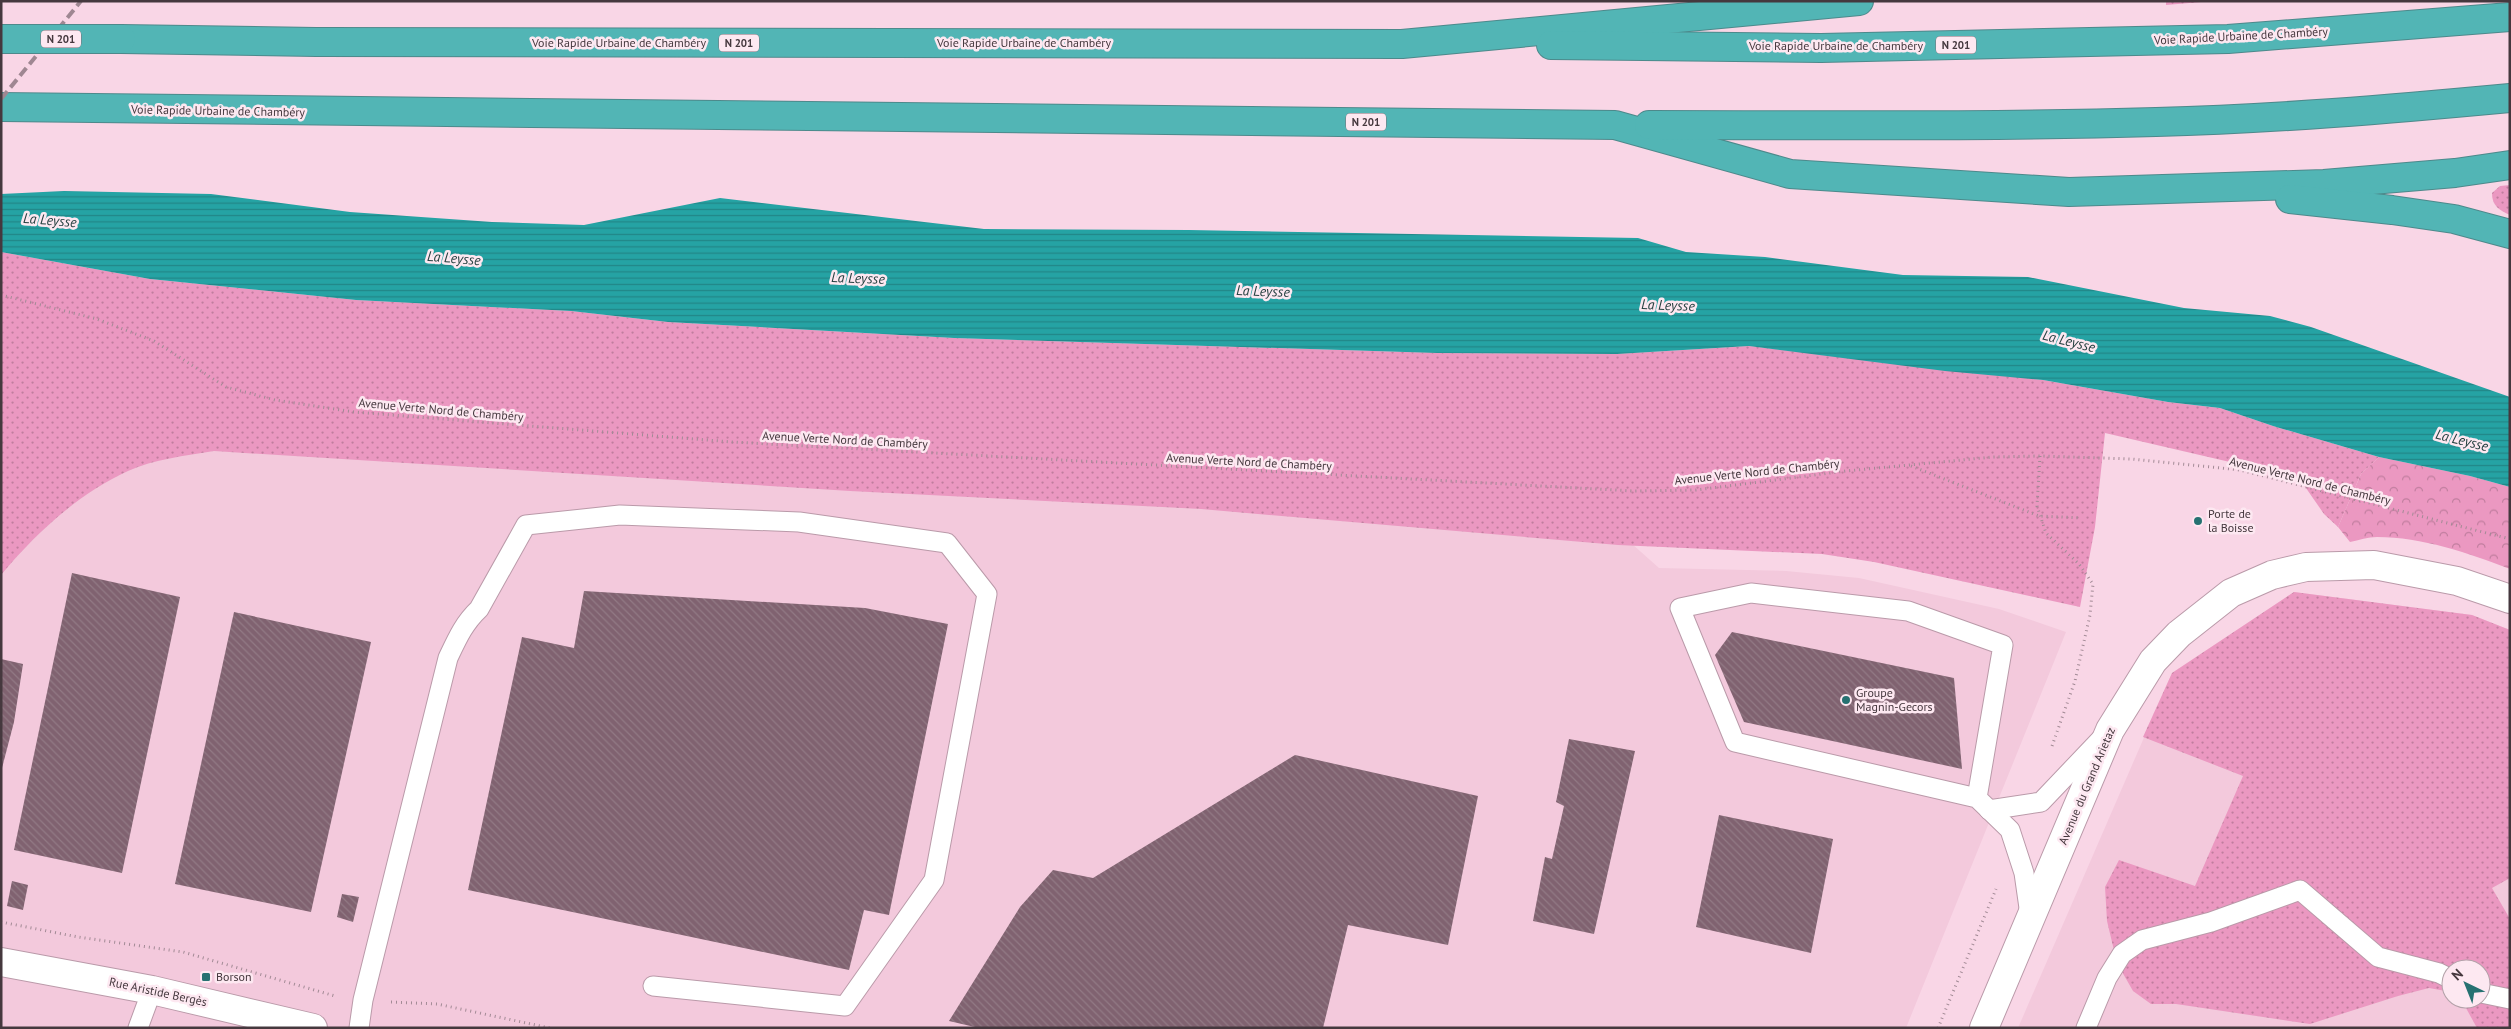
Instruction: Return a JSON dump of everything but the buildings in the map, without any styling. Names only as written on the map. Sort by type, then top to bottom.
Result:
[{"type":"highway","points":[[1402,44],[1859,1]]},
{"type":"highway","name":"Voie Rapide Urbaine de Chambéry","points":[[1,38],[316,42],[1402,44],[1821,48],[2228,39],[2510,17]]},
{"type":"highway","name":"N 201","points":[[1615,125],[2008,125],[2157,122],[2370,110],[2510,98]]},
{"type":"highway","name":"Voie Rapide Urbaine de Chambéry","points":[[1,107],[1615,125]]},
{"type":"highway","points":[[1615,125],[1790,174],[2069,192],[2194,190],[2324,184],[2510,166]]},
{"type":"highway","points":[[2194,190],[2392,210],[2454,219],[2510,234]]},
{"type":"main road","name":"Avenue du Grand Arietaz","points":[[1984,1028],[2110,730],[2153,660],[2179,634],[2231,593],[2272,575],[2306,567],[2374,565],[2456,581],[2510,599]]},
{"type":"main road","name":"Rue Aristide Bergès","points":[[1,962],[152,990],[313,1028]]},
{"type":"lane","points":[[358,1028],[363,1000],[448,658],[458,634],[479,609],[526,525],[620,515],[779,521],[947,543],[987,594],[934,880],[845,1006],[653,986]]},
{"type":"lane","points":[[1983,804],[2003,645],[1908,611],[1752,593],[1680,608],[1735,742],[1983,804],[2041,802],[2110,730]]},
{"type":"lane","points":[[1983,804],[2010,830],[2024,873],[2030,922]]},
{"type":"lane","points":[[2086,1028],[2106,978],[2122,954],[2142,940],[2211,922],[2300,890],[2378,958],[2441,974]]},
{"type":"lane","points":[[138,1028],[152,990]]},
{"type":"lane","points":[[2491,995],[2510,1000]]},
{"type":"path","name":"Avenue Verte Nord de Chambéry","points":[[1,295],[97,319],[154,341],[226,387],[275,400],[354,412],[732,442],[1633,491],[1696,490],[1910,465],[2040,456],[2132,459],[2240,470],[2510,540]]},
{"type":"path","points":[[2040,456],[2037,506],[2046,533],[2079,564],[2093,584],[2090,615],[2075,681],[2050,751]]},
{"type":"path","points":[[1910,465],[2039,516],[2081,518]]},
{"type":"path","points":[[1938,1028],[2015,844]]},
{"type":"path","points":[[1,922],[78,938],[183,952],[280,979],[322,994],[363,1000],[437,1004],[550,1028]]},
{"type":"shaded area","points":[[1,379],[1604,519],[1659,568],[1786,571],[1859,578],[1999,609],[2066,632],[1906,1028],[1,1028]]},
{"type":"shaded area","points":[[2294,592],[2472,615],[2510,630],[2510,1028],[2018,1028],[2172,673]]},
{"type":"green space","points":[[2166,1],[2213,1],[2166,5]]},
{"type":"green space","points":[[2510,185],[2510,215],[2497,207],[2493,201],[2492,193],[2500,186]]},
{"type":"green space","points":[[1,252],[150,279],[356,300],[571,311],[668,322],[954,338],[1437,353],[1617,354],[1749,346],[2043,380],[2168,402],[2220,408],[2273,426],[2379,457],[2361,474],[2338,527],[2324,514],[2299,478],[2105,433],[2095,527],[2080,607],[1874,562],[1822,554],[1618,545],[1201,509],[850,491],[214,451],[170,458],[148,464],[110,480],[59,516],[14,559],[1,575]]},
{"type":"green space","points":[[2379,457],[2470,476],[2510,487],[2510,569],[2445,547],[2411,540],[2377,537],[2350,542],[2338,527],[2361,474]]},
{"type":"green space","points":[[2294,592],[2472,615],[2510,630],[2510,878],[2492,888],[2510,919],[2510,1028],[2477,1028],[2467,1009],[2491,1009],[2491,959],[2441,959],[2441,990],[2429,988],[2398,996],[2310,1024],[2176,1004],[2151,1004],[2133,991],[2117,963],[2107,921],[2105,887],[2119,860],[2195,886],[2243,776],[2143,737],[2172,673]]},
{"type":"water","name":"La Leysse","points":[[64,191],[211,194],[350,212],[492,222],[584,225],[720,198],[984,229],[1189,230],[1638,238],[1686,252],[1765,257],[1903,275],[2028,277],[2184,308],[2270,316],[2311,327],[2510,397],[2510,487],[2470,476],[2379,457],[2273,426],[2220,408],[2168,402],[2043,380],[1945,371],[1749,346],[1617,354],[1437,353],[954,338],[668,322],[571,311],[356,300],[150,279],[1,252],[1,194]]},
{"type":"railway","points":[[1,99],[81,1]]},
{"type":"place","name":"Porte de la Boisse","points":[[2198,521]]},
{"type":"place","name":"Groupe Magnin-Gecors","points":[[1846,700]]},
{"type":"place","name":"Borson","points":[[206,977]]}]
